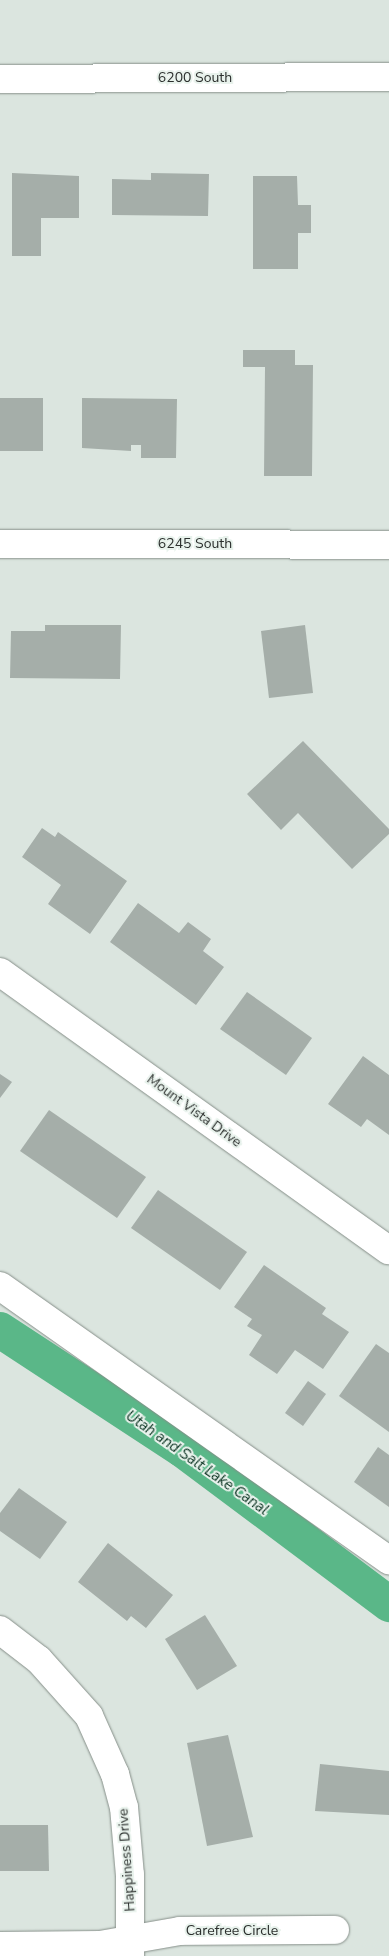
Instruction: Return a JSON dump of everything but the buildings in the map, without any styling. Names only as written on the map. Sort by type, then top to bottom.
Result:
[{"type":"street","name":"6200 South","points":[[0,79],[389,77]]},
{"type":"street","name":"6245 South","points":[[0,544],[389,545]]},
{"type":"street","name":"Mount Vista Drive","points":[[0,972],[389,1250]]},
{"type":"street","points":[[0,1286],[389,1560]]},
{"type":"street","name":"Happiness Drive","points":[[0,1630],[39,1660],[70,1692],[89,1716],[112,1766],[124,1807],[130,1948]]},
{"type":"street","name":"Carefree Circle","points":[[0,1946],[100,1945],[130,1948],[180,1931],[335,1930]]},
{"type":"waterway","name":"Utah and Salt Lake Canal","points":[[0,1330],[182,1449],[389,1604]]}]
